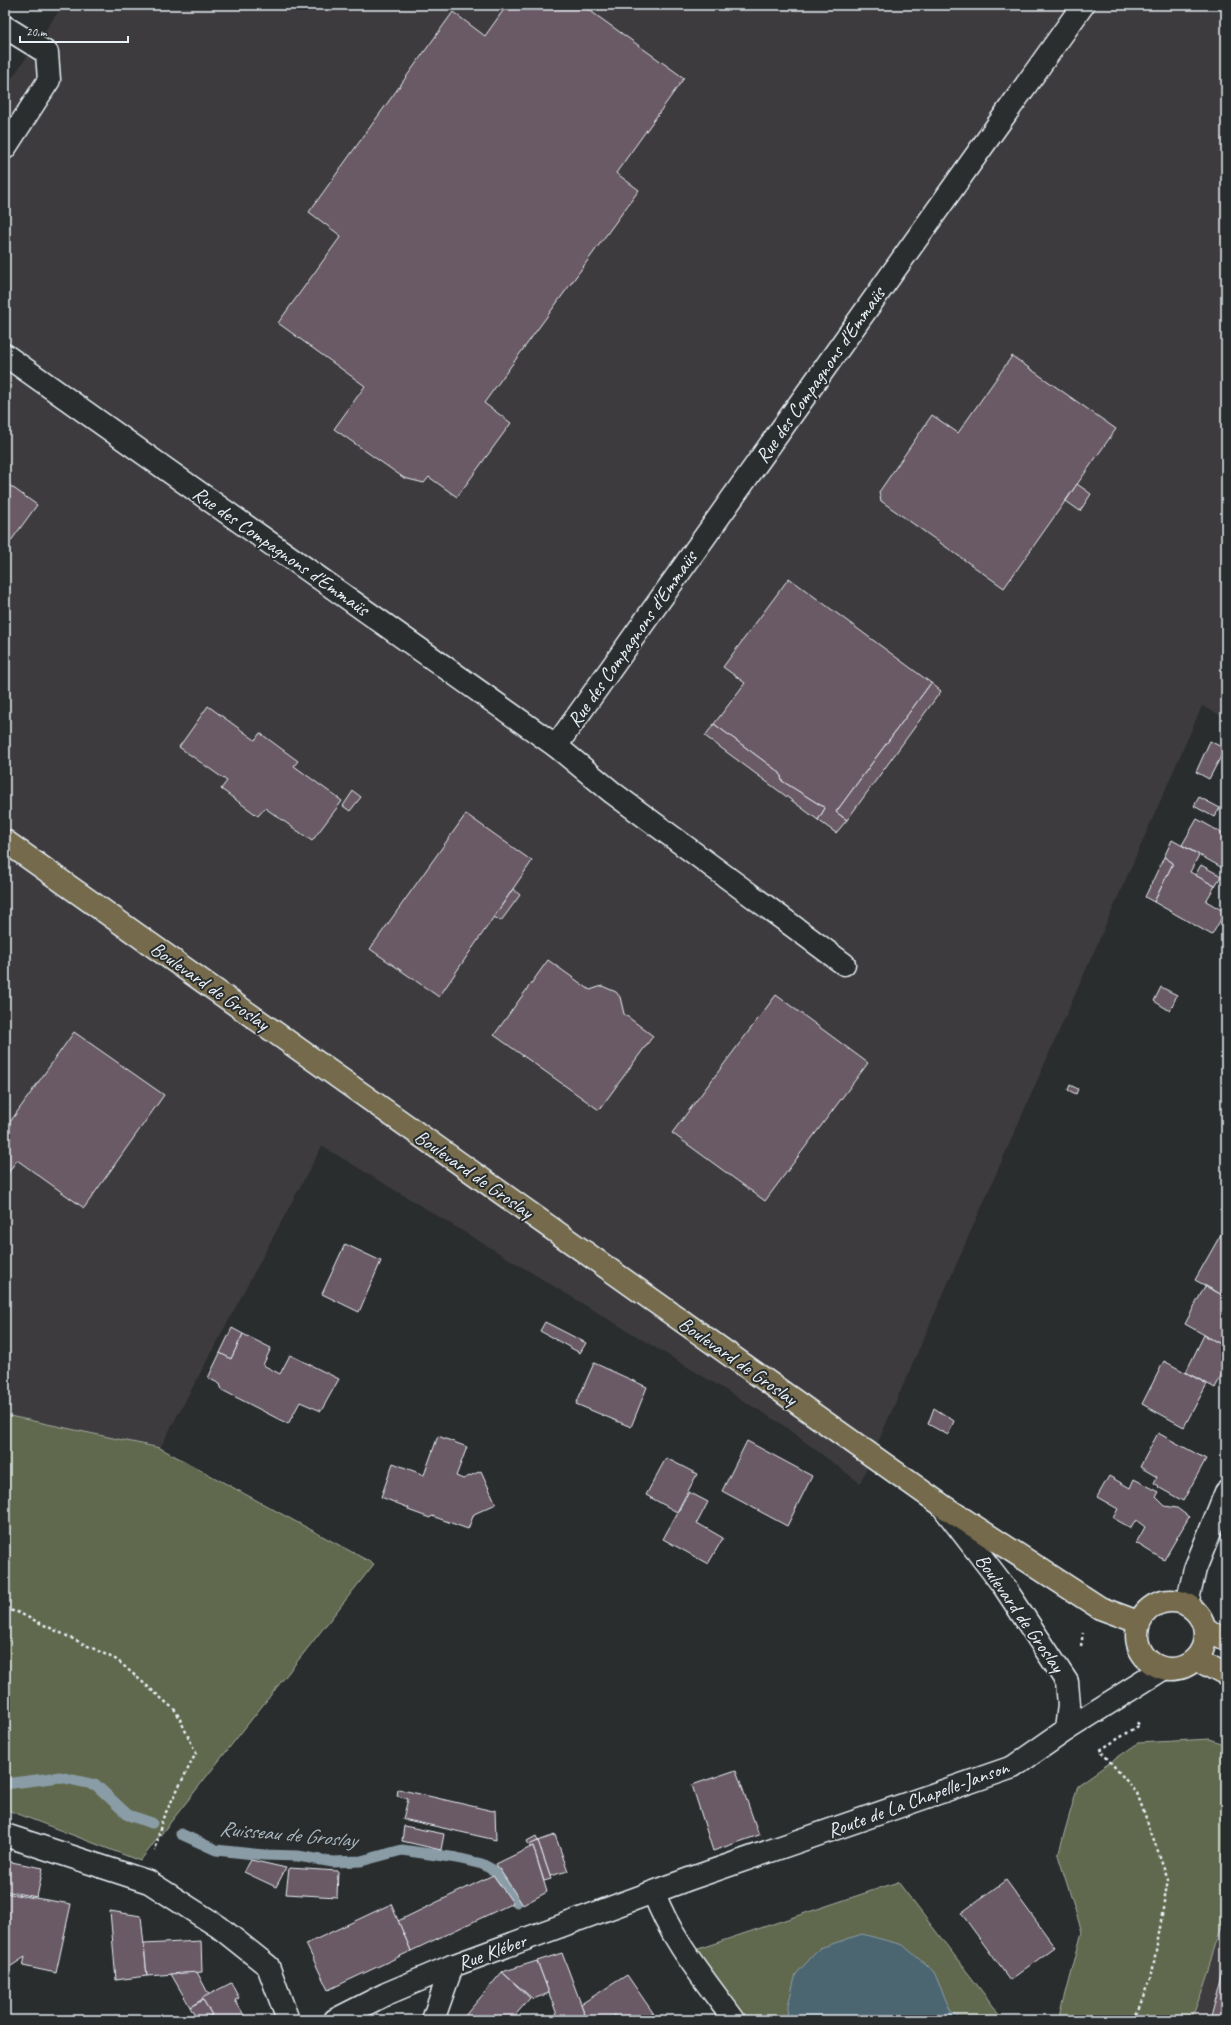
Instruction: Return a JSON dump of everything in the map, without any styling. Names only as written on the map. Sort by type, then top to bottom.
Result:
[{"type":"main road","name":"Boulevard de Groslay","points":[[7,845],[943,1506],[1100,1608],[1138,1622]]},
{"type":"main road","points":[[1174,1600],[1187,1604],[1195,1610],[1205,1629],[1202,1649],[1196,1659],[1186,1666],[1175,1670],[1163,1669],[1148,1660],[1138,1646],[1136,1634],[1138,1622],[1147,1610],[1159,1602],[1174,1600]]},
{"type":"main road","points":[[1205,1629],[1226,1639]]},
{"type":"main road","points":[[1196,1659],[1226,1675]]},
{"type":"street","name":"Rue des Compagnons d'Emmaüs","points":[[556,746],[1084,5]]},
{"type":"street","points":[[5,27],[47,53],[49,80],[5,148]]},
{"type":"street","name":"Rue des Compagnons d'Emmaüs","points":[[5,355],[556,746],[613,793],[844,964]]},
{"type":"street","points":[[1187,1604],[1195,1569],[1226,1492]]},
{"type":"street","name":"Boulevard de Groslay","points":[[943,1506],[1003,1585],[1067,1682],[1069,1705],[1066,1730]]},
{"type":"street","name":"Route de La Chapelle-Janson","points":[[654,1892],[1013,1767],[1066,1730],[1116,1700],[1163,1669]]},
{"type":"street","points":[[5,1835],[149,1882],[219,1927],[268,1966],[288,2020]]},
{"type":"street","points":[[654,1892],[660,1911],[682,1948],[734,2020]]},
{"type":"street","name":"Rue Kléber","points":[[335,2020],[386,1994],[452,1966],[654,1892]]},
{"type":"street","points":[[433,2020],[448,1981],[452,1966]]},
{"type":"path","points":[[1084,1652],[1081,1645],[1083,1631],[1100,1608]]},
{"type":"path","points":[[5,1609],[17,1612],[117,1660],[176,1712],[196,1753],[162,1820],[149,1882]]},
{"type":"path","points":[[1116,1700],[1140,1725],[1100,1750],[1137,1793],[1168,1879],[1151,1980],[1135,2020]]},
{"type":"shaded area","points":[[63,5],[1226,5],[1226,718],[1202,706],[860,1483],[780,1423],[322,1146],[160,1448],[5,1415],[5,88]]},
{"type":"shaded area","points":[[1226,1917],[1226,2020],[1192,2020]]},
{"type":"green space","points":[[5,1415],[160,1448],[374,1564],[140,1861],[5,1809]]},
{"type":"green space","points":[[1209,1739],[1226,1745],[1226,1917],[1192,2020],[1059,2020],[1082,1932],[1058,1855],[1078,1785],[1138,1743]]},
{"type":"green space","points":[[898,1882],[1004,2020],[741,2020],[692,1951]]},
{"type":"water","points":[[862,1934],[903,1945],[934,1972],[951,2012],[962,2020],[787,2020],[788,2005],[796,1974],[820,1948]]},
{"type":"building","points":[[507,5],[582,5],[684,78],[616,173],[639,190],[484,403],[511,423],[457,497],[429,477],[424,483],[404,478],[334,429],[365,386],[278,323],[341,236],[309,212],[453,12],[485,36]]},
{"type":"building","points":[[1012,356],[1116,429],[1004,588],[881,501],[879,492],[932,415],[958,433]]},
{"type":"building","points":[[5,482],[37,505],[5,549]]},
{"type":"building","points":[[1077,484],[1091,494],[1080,511],[1066,501]]},
{"type":"building","points":[[789,578],[931,683],[836,812],[847,820],[836,833],[818,820],[825,808],[782,781],[780,773],[714,724],[745,683],[723,667]]},
{"type":"building","points":[[931,683],[941,691],[847,820],[836,812]]},
{"type":"building","points":[[208,706],[255,740],[260,733],[298,761],[294,766],[342,801],[312,841],[265,808],[258,816],[221,789],[227,781],[179,747]]},
{"type":"building","points":[[714,724],[780,773],[782,781],[825,808],[818,820],[705,736]]},
{"type":"building","points":[[1210,741],[1225,749],[1209,779],[1196,772]]},
{"type":"building","points":[[353,791],[361,797],[350,811],[343,806]]},
{"type":"building","points":[[1199,797],[1220,808],[1214,817],[1194,806]]},
{"type":"building","points":[[466,814],[532,861],[439,997],[370,949]]},
{"type":"building","points":[[1197,819],[1224,834],[1226,831],[1226,870],[1182,845]]},
{"type":"building","points":[[1172,840],[1199,855],[1190,872],[1215,886],[1206,901],[1225,912],[1212,935],[1154,902],[1173,863],[1164,857]]},
{"type":"building","points":[[1164,857],[1173,863],[1154,902],[1145,897]]},
{"type":"building","points":[[1201,865],[1221,876],[1215,886],[1195,875]]},
{"type":"building","points":[[513,889],[520,895],[501,921],[494,917]]},
{"type":"building","points":[[548,960],[590,990],[602,986],[616,992],[620,997],[624,1014],[653,1036],[599,1110],[494,1035]]},
{"type":"building","points":[[1161,987],[1177,995],[1170,1011],[1154,1001]]},
{"type":"building","points":[[776,995],[868,1063],[765,1201],[672,1133]]},
{"type":"building","points":[[74,1032],[164,1095],[84,1208],[17,1160],[5,1177],[5,1129]]},
{"type":"building","points":[[1070,1085],[1078,1089],[1076,1094],[1068,1090]]},
{"type":"building","points":[[1221,1234],[1226,1237],[1226,1297],[1195,1280]]},
{"type":"building","points":[[345,1244],[381,1261],[359,1312],[322,1294]]},
{"type":"building","points":[[1205,1286],[1226,1297],[1226,1347],[1185,1324]]},
{"type":"building","points":[[545,1322],[586,1343],[580,1353],[540,1331]]},
{"type":"building","points":[[232,1328],[243,1334],[231,1359],[220,1353]]},
{"type":"building","points":[[243,1334],[271,1348],[263,1365],[280,1374],[290,1355],[339,1379],[321,1411],[300,1402],[288,1424],[222,1390],[220,1384],[208,1378],[220,1353],[231,1359]]},
{"type":"building","points":[[1204,1335],[1226,1347],[1226,1366],[1215,1388],[1186,1372]]},
{"type":"building","points":[[1164,1361],[1207,1384],[1184,1427],[1142,1404]]},
{"type":"building","points":[[594,1363],[647,1387],[631,1427],[576,1404]]},
{"type":"building","points":[[934,1408],[954,1421],[948,1435],[928,1424]]},
{"type":"building","points":[[1158,1433],[1206,1459],[1183,1501],[1158,1487],[1159,1486],[1154,1483],[1157,1477],[1140,1467]]},
{"type":"building","points":[[438,1436],[467,1447],[456,1476],[463,1479],[481,1471],[496,1504],[474,1514],[468,1529],[432,1516],[430,1518],[408,1510],[409,1508],[381,1497],[393,1463],[424,1475]]},
{"type":"building","points":[[747,1441],[812,1476],[787,1526],[722,1491]]},
{"type":"building","points":[[666,1458],[697,1474],[677,1512],[646,1495]]},
{"type":"building","points":[[1109,1476],[1130,1488],[1134,1479],[1159,1492],[1156,1497],[1165,1506],[1177,1508],[1189,1517],[1164,1560],[1136,1543],[1145,1527],[1136,1520],[1131,1528],[1113,1518],[1118,1509],[1097,1497]]},
{"type":"building","points":[[689,1492],[708,1502],[697,1523],[723,1538],[708,1564],[663,1539]]},
{"type":"building","points":[[736,1770],[759,1835],[713,1851],[692,1785]]},
{"type":"building","points":[[398,1789],[493,1811],[495,1810],[496,1840],[403,1819],[408,1799],[397,1796]]},
{"type":"building","points":[[404,1826],[444,1834],[441,1850],[402,1841]]},
{"type":"building","points":[[555,1835],[568,1871],[550,1876],[538,1841]]},
{"type":"building","points":[[536,1836],[538,1841],[529,1845],[527,1841]]},
{"type":"building","points":[[538,1841],[551,1879],[544,1881],[533,1846],[530,1847],[529,1845]]},
{"type":"building","points":[[533,1846],[547,1892],[523,1905],[496,1864]]},
{"type":"building","points":[[251,1860],[286,1868],[276,1887],[244,1872]]},
{"type":"building","points":[[6,1861],[43,1868],[37,1897],[5,1891]]},
{"type":"building","points":[[289,1868],[338,1871],[337,1897],[286,1894]]},
{"type":"building","points":[[493,1875],[513,1903],[411,1951],[398,1921]]},
{"type":"building","points":[[1006,1880],[1055,1947],[1010,1980],[961,1913]]},
{"type":"building","points":[[5,1893],[71,1904],[56,1973],[23,1966],[25,1957],[5,1970]]},
{"type":"building","points":[[391,1904],[411,1951],[328,1990],[306,1944]]},
{"type":"building","points":[[110,1911],[141,1916],[147,1976],[116,1980]]},
{"type":"building","points":[[201,1941],[202,1972],[147,1976],[144,1944]]},
{"type":"building","points":[[562,1953],[587,2020],[559,2020],[537,1961]]},
{"type":"building","points":[[1226,1959],[1226,2020],[1210,2020]]},
{"type":"building","points":[[537,1961],[549,1993],[533,1999],[502,1972]]},
{"type":"building","points":[[197,1972],[209,1995],[190,2007],[171,1974]]},
{"type":"building","points":[[502,1972],[530,1998],[511,2020],[465,2020],[463,2018]]},
{"type":"building","points":[[627,1975],[658,2020],[618,2020],[615,2015],[609,2020],[587,2020],[581,2004]]},
{"type":"building","points":[[231,1983],[239,1998],[235,2000],[247,2020],[201,2020],[212,2015],[202,1998]]},
{"type":"building","points":[[203,2000],[212,2015],[201,2020],[197,2020],[190,2007]]},
{"type":"waterway","name":"Ruisseau de Groslay","points":[[5,1784],[60,1777],[96,1785],[128,1815],[152,1823]]},
{"type":"waterway","name":"Ruisseau de Groslay","points":[[181,1834],[216,1850],[264,1855],[298,1856],[333,1862],[361,1861],[402,1850],[457,1858],[482,1864],[495,1871],[517,1902]]}]
